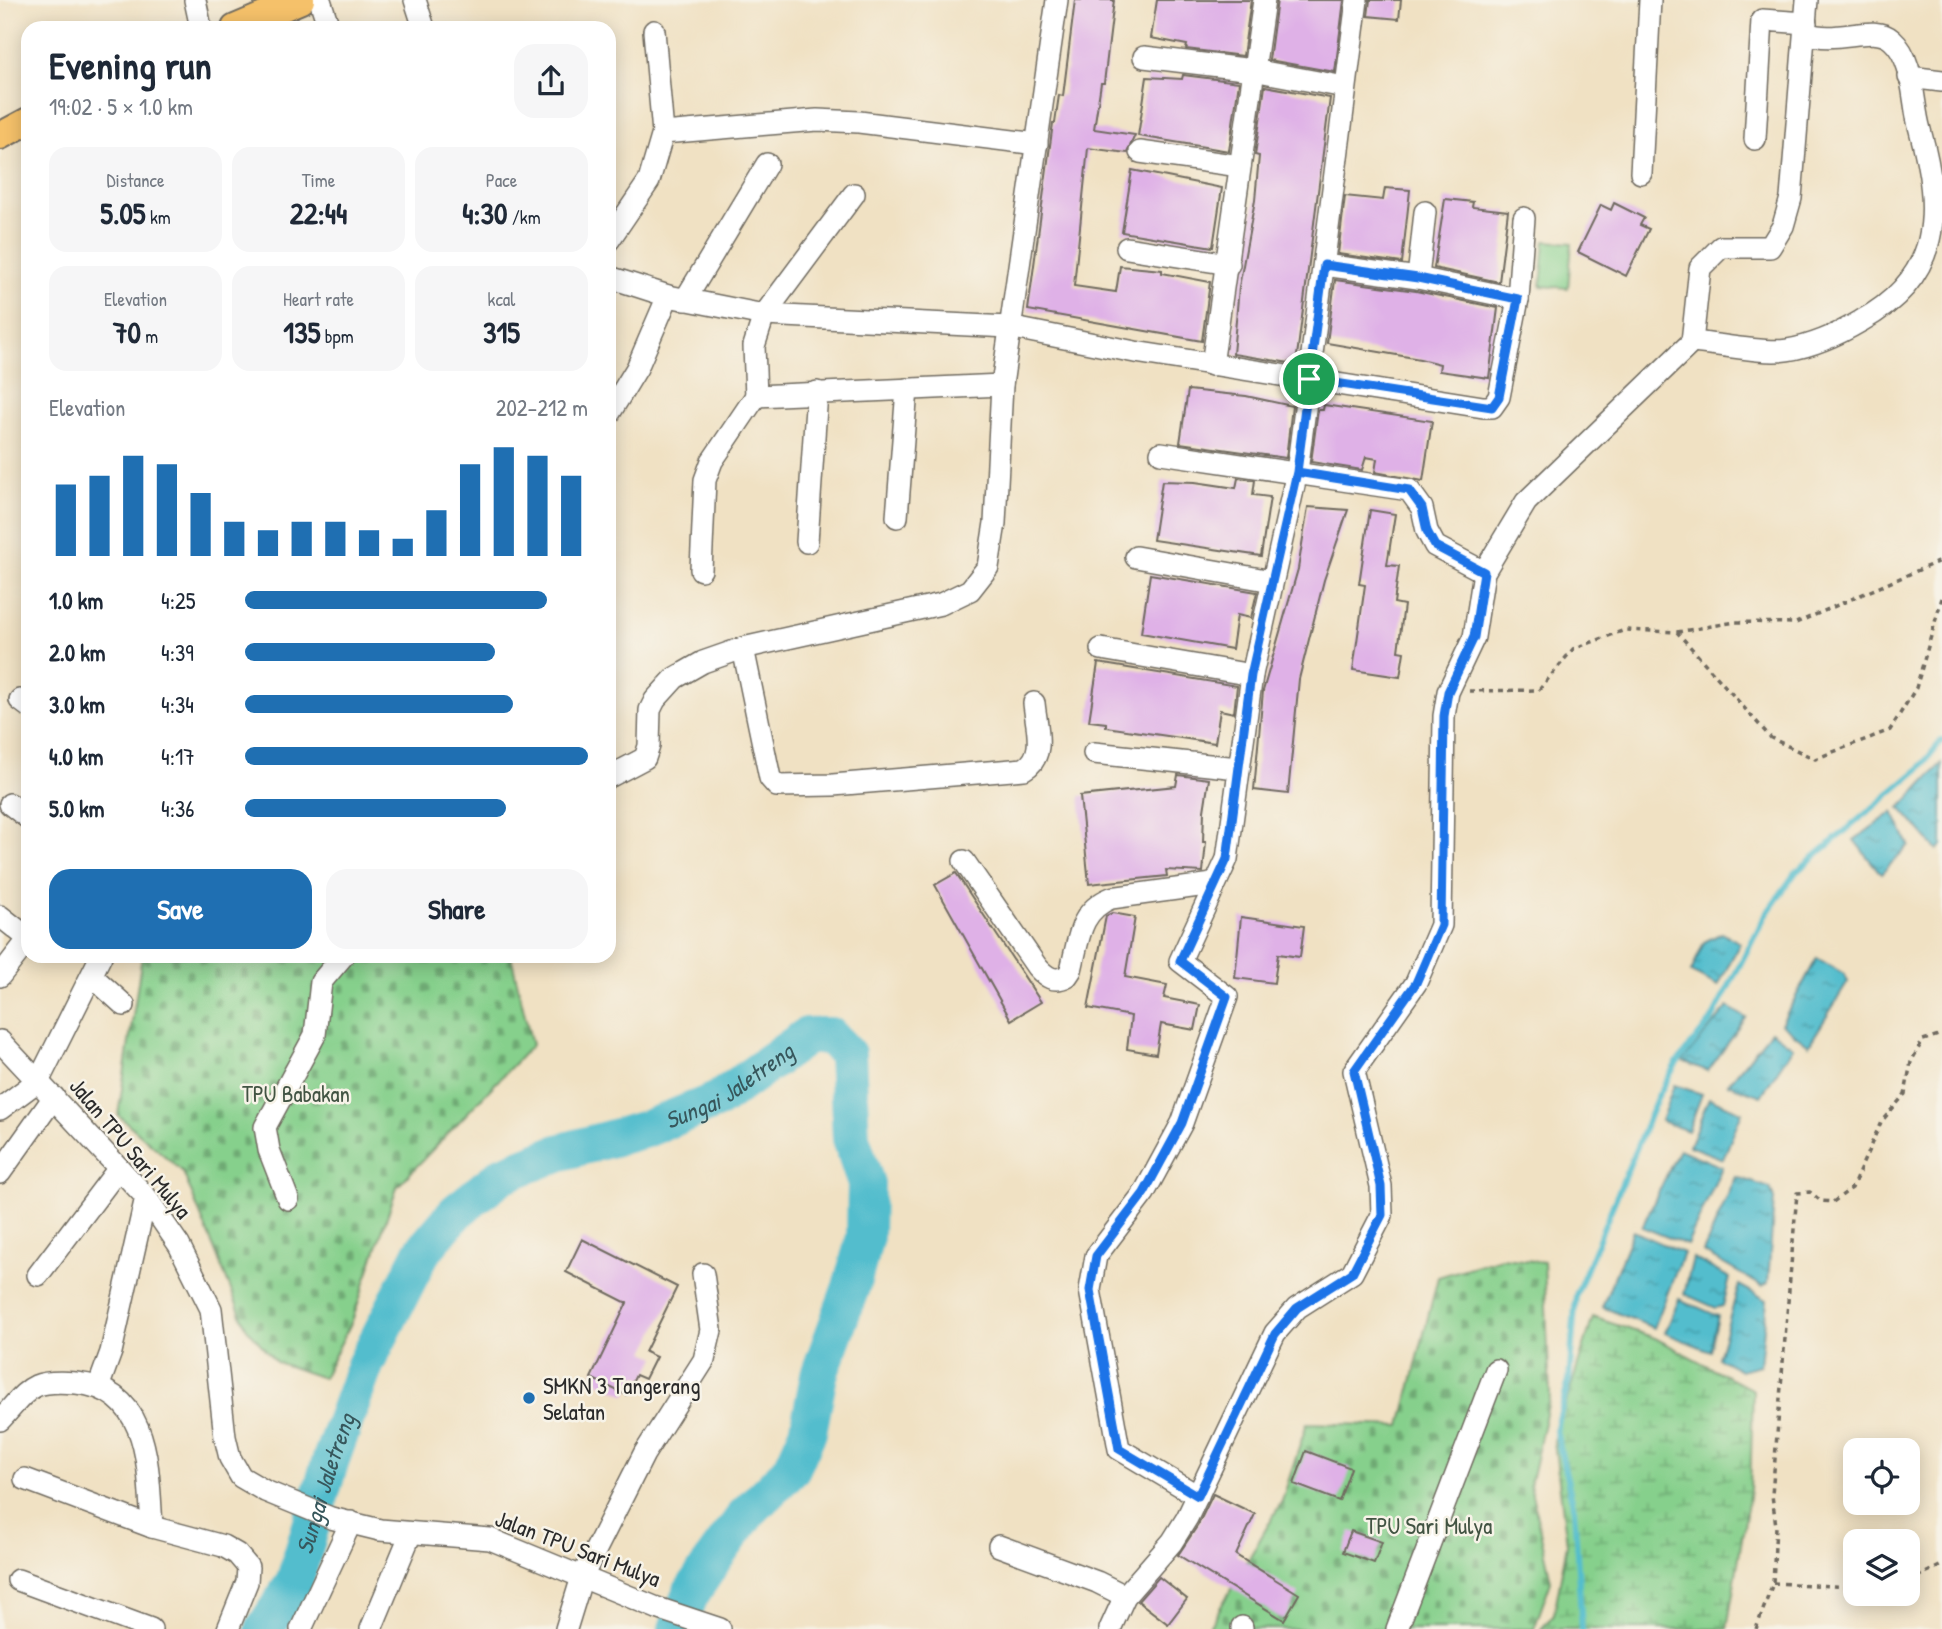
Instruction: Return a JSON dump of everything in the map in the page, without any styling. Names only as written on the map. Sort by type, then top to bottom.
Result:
[{"type":"main road","points":[[252,21],[301,0]]},
{"type":"main road","points":[[0,136],[21,125]]},
{"type":"street","points":[[195,0],[200,21]]},
{"type":"street","points":[[320,0],[327,21]]},
{"type":"street","points":[[415,0],[422,21]]},
{"type":"street","points":[[616,774],[632,768],[645,758],[649,746],[650,710],[675,678],[703,662],[743,648],[942,604],[970,590],[988,567],[995,523],[1002,385],[1009,327],[1057,0]]},
{"type":"street","points":[[1212,365],[1264,0]]},
{"type":"street","points":[[1198,1496],[1119,1449],[1090,1290],[1096,1256],[1144,1193],[1182,1123],[1227,997],[1180,961],[1213,884],[1227,859],[1251,675],[1297,472],[1357,0]]},
{"type":"street","points":[[1641,173],[1650,0]]},
{"type":"street","points":[[1110,1629],[1125,1596],[1172,1542],[1198,1496],[1275,1334],[1297,1308],[1352,1273],[1382,1215],[1381,1186],[1354,1071],[1416,983],[1441,925],[1444,716],[1448,692],[1474,637],[1484,572],[1526,502],[1692,342],[1700,268],[1721,247],[1770,247],[1783,226],[1791,198],[1807,0]]},
{"type":"street","points":[[1692,342],[1780,351],[1836,335],[1870,316],[1914,282],[1938,219],[1936,191],[1909,77],[1898,47],[1884,34],[1872,32],[1825,39],[1806,28],[1762,20],[1755,139]]},
{"type":"street","points":[[616,230],[649,181],[663,133],[664,109],[654,31]]},
{"type":"street","points":[[1144,57],[1252,70],[1345,87]]},
{"type":"street","points":[[1909,77],[1942,81]]},
{"type":"street","points":[[663,133],[817,120],[859,122],[1037,144]]},
{"type":"street","points":[[1140,152],[1240,166]]},
{"type":"street","points":[[616,402],[676,298],[767,164]]},
{"type":"street","points":[[701,570],[705,480],[712,461],[756,396],[754,346],[764,315],[854,194]]},
{"type":"street","points":[[1418,278],[1425,212]]},
{"type":"street","points":[[616,280],[676,298],[764,315],[1009,327],[1212,365],[1492,407],[1499,397],[1518,299],[1524,218]]},
{"type":"street","points":[[1127,248],[1228,264]]},
{"type":"street","points":[[1324,265],[1418,278],[1518,299]]},
{"type":"street","points":[[756,396],[1002,385]]},
{"type":"street","points":[[897,517],[907,389]]},
{"type":"street","points":[[807,542],[817,392]]},
{"type":"street","points":[[1161,453],[1409,490],[1422,508],[1427,531],[1435,546],[1484,572]]},
{"type":"street","points":[[1136,556],[1272,582]]},
{"type":"street","points":[[743,648],[770,778],[777,786],[833,785],[1024,769],[1033,764],[1039,754],[1034,703]]},
{"type":"street","points":[[1101,649],[1251,675]]},
{"type":"street","points":[[1094,753],[1238,768]]},
{"type":"street","points":[[10,804],[21,813]]},
{"type":"street","points":[[964,861],[1037,967],[1055,980],[1067,976],[1071,970],[1085,920],[1096,904],[1111,898],[1213,884]]},
{"type":"street","points":[[0,916],[21,933]]},
{"type":"street","points":[[0,976],[21,948]]},
{"type":"street","points":[[0,1110],[39,1080],[98,963]]},
{"type":"street","points":[[288,1199],[269,1150],[265,1127],[315,1035],[321,982],[337,963]]},
{"type":"street","points":[[93,976],[124,1005]]},
{"type":"street","name":"Jalan TPU Sari Mulya","points":[[0,1041],[146,1198],[179,1245],[211,1309],[225,1437],[230,1458],[241,1477],[265,1491],[341,1520],[380,1530],[490,1539],[657,1608],[716,1627]]},
{"type":"street","points":[[0,1173],[54,1097]]},
{"type":"street","points":[[38,1275],[119,1168]]},
{"type":"street","points":[[99,1385],[111,1352],[146,1198]]},
{"type":"street","points":[[566,1629],[582,1577],[644,1454],[704,1360],[711,1330],[703,1274]]},
{"type":"street","points":[[1397,1629],[1496,1370]]},
{"type":"street","points":[[0,1420],[38,1383],[99,1385],[124,1402],[147,1456],[152,1527]]},
{"type":"street","points":[[25,1479],[152,1527],[223,1546],[245,1560],[248,1567],[247,1582],[228,1629]]},
{"type":"street","points":[[301,1629],[341,1520]]},
{"type":"street","points":[[371,1629],[380,1600],[411,1533]]},
{"type":"street","points":[[999,1546],[1097,1582],[1125,1596]]},
{"type":"street","points":[[18,1580],[151,1629]]},
{"type":"path","points":[[1448,692],[1539,690],[1573,649],[1625,629],[1677,632],[1735,622],[1796,623],[1942,560]]},
{"type":"path","points":[[1677,632],[1771,738],[1815,759],[1890,730],[1916,688],[1942,598]]},
{"type":"path","points":[[1756,1629],[1773,1583],[1776,1526],[1772,1494],[1797,1193],[1811,1192],[1821,1201],[1833,1202],[1852,1188],[1881,1122],[1905,1094],[1911,1062],[1923,1041],[1942,1034]]},
{"type":"path","points":[[1920,1575],[1942,1565]]},
{"type":"path","points":[[1773,1583],[1843,1586]]},
{"type":"green space","points":[[1545,241],[1572,243],[1568,288],[1541,286]]},
{"type":"green space","name":"TPU Babakan","points":[[141,963],[513,963],[532,1045],[397,1187],[352,1321],[323,1378],[276,1362],[246,1327],[183,1172],[118,1115]]},
{"type":"green space","name":"TPU Sari Mulya","points":[[1501,1258],[1544,1262],[1550,1396],[1530,1485],[1551,1581],[1534,1629],[1208,1629],[1282,1501],[1307,1423],[1401,1426],[1438,1277]]},
{"type":"green space","points":[[1593,1317],[1655,1338],[1753,1390],[1750,1490],[1727,1629],[1541,1629],[1554,1614],[1567,1544],[1554,1441]]},
{"type":"water","points":[[1942,763],[1942,845],[1937,850],[1900,808]]},
{"type":"water","points":[[1893,812],[1909,845],[1881,874],[1854,840]]},
{"type":"water","points":[[1722,933],[1740,943],[1718,986],[1691,972],[1704,942]]},
{"type":"water","points":[[1817,958],[1844,974],[1848,982],[1809,1045],[1781,1024]]},
{"type":"water","points":[[1728,1007],[1746,1018],[1708,1071],[1682,1061]]},
{"type":"water","points":[[1771,1031],[1793,1047],[1761,1096],[1728,1084]]},
{"type":"water","points":[[1674,1085],[1702,1094],[1688,1131],[1661,1121]]},
{"type":"water","points":[[1709,1098],[1742,1112],[1723,1159],[1689,1146]]},
{"type":"water","points":[[1679,1149],[1722,1167],[1687,1245],[1642,1227]]},
{"type":"water","points":[[1736,1177],[1770,1188],[1774,1199],[1768,1283],[1762,1286],[1703,1252]]},
{"type":"water","points":[[1633,1231],[1683,1253],[1654,1328],[1602,1307]]},
{"type":"water","points":[[1693,1258],[1730,1278],[1723,1306],[1716,1308],[1684,1294]]},
{"type":"water","points":[[1739,1285],[1767,1300],[1760,1365],[1740,1370],[1718,1358]]},
{"type":"water","points":[[1679,1299],[1718,1316],[1710,1351],[1665,1333]]},
{"type":"building","points":[[1075,0],[1114,0],[1104,83],[1101,83],[1094,129],[1135,135],[1127,153],[1088,148],[1074,286],[1116,292],[1120,266],[1162,270],[1162,273],[1210,282],[1202,341],[1028,310],[1053,123],[1059,95],[1063,96]]},
{"type":"building","points":[[1157,0],[1251,0],[1243,56],[1186,49],[1187,45],[1151,38]]},
{"type":"building","points":[[1277,0],[1344,0],[1335,72],[1269,60]]},
{"type":"building","points":[[1370,0],[1401,0],[1399,19],[1368,16]]},
{"type":"building","points":[[1183,75],[1239,82],[1229,151],[1138,136],[1147,77],[1182,79]]},
{"type":"building","points":[[1265,86],[1330,98],[1296,364],[1233,354],[1239,287],[1255,200],[1259,156],[1255,155]]},
{"type":"building","points":[[1132,170],[1222,188],[1213,247],[1122,232]]},
{"type":"building","points":[[1385,188],[1410,190],[1402,263],[1338,254],[1345,196],[1383,200]]},
{"type":"building","points":[[1445,199],[1473,202],[1472,207],[1508,211],[1499,282],[1434,268]]},
{"type":"building","points":[[1614,203],[1644,218],[1640,225],[1649,229],[1626,276],[1578,252],[1601,205],[1611,210]]},
{"type":"building","points":[[1335,280],[1416,291],[1498,308],[1489,378],[1439,371],[1440,364],[1420,359],[1327,343]]},
{"type":"building","points":[[1188,390],[1246,396],[1292,406],[1286,458],[1180,443]]},
{"type":"building","points":[[1324,405],[1432,421],[1423,481],[1375,472],[1377,459],[1366,457],[1362,470],[1311,462],[1318,410],[1323,410]]},
{"type":"building","points":[[1238,478],[1255,480],[1253,495],[1270,497],[1261,556],[1153,540],[1162,481],[1195,482],[1236,488]]},
{"type":"building","points":[[1308,507],[1348,510],[1324,580],[1299,679],[1288,794],[1254,790],[1263,691],[1298,569]]},
{"type":"building","points":[[1370,510],[1395,514],[1387,565],[1399,566],[1394,603],[1404,605],[1398,651],[1404,652],[1400,677],[1353,670],[1365,585],[1359,584]]},
{"type":"building","points":[[1150,574],[1257,592],[1251,618],[1237,615],[1232,649],[1141,633]]},
{"type":"building","points":[[1098,663],[1237,686],[1234,713],[1220,710],[1215,743],[1106,727],[1106,723],[1089,721]]},
{"type":"building","points":[[1178,775],[1209,779],[1204,811],[1203,842],[1206,842],[1203,872],[1166,870],[1167,876],[1089,884],[1080,796],[1176,786]]},
{"type":"building","points":[[956,873],[1041,1002],[1011,1020],[935,885]]},
{"type":"building","points":[[1112,913],[1135,917],[1125,977],[1167,985],[1164,998],[1200,1005],[1195,1030],[1161,1024],[1156,1054],[1127,1049],[1131,1016],[1088,1008],[1106,916]]},
{"type":"building","points":[[1241,917],[1304,926],[1300,957],[1278,954],[1274,983],[1235,978]]},
{"type":"building","points":[[582,1239],[677,1287],[645,1352],[656,1357],[645,1379],[636,1375],[626,1395],[591,1378],[627,1303],[566,1272]]},
{"type":"building","points":[[1306,1451],[1351,1468],[1339,1501],[1294,1484]]},
{"type":"building","points":[[1213,1494],[1255,1514],[1236,1555],[1299,1594],[1284,1620],[1178,1555],[1198,1525]]},
{"type":"building","points":[[1351,1531],[1382,1542],[1374,1563],[1343,1552]]},
{"type":"building","points":[[1159,1577],[1187,1599],[1168,1624],[1138,1601]]},
{"type":"waterway","points":[[1582,1629],[1574,1509],[1556,1431],[1569,1380],[1576,1295],[1657,1098],[1676,1064],[1711,1021],[1765,916],[1796,872],[1919,769],[1942,740]]},
{"type":"waterway","name":"Sungai Jaletreng","points":[[264,1629],[294,1583],[331,1459],[365,1365],[422,1252],[456,1212],[502,1175],[558,1153],[646,1129],[718,1100],[807,1036],[830,1036],[847,1054],[851,1138],[866,1184],[865,1237],[851,1287],[819,1375],[808,1432],[792,1468],[747,1513],[713,1560],[690,1595],[677,1629]]},
{"type":"place","name":"SMKN 3 Tangerang Selatan","points":[[529,1398]]},
{"type":"route","points":[[1309,379],[1297,472],[1409,490],[1422,508],[1427,531],[1435,546],[1484,572],[1474,637],[1448,692],[1444,716],[1445,808],[1441,925],[1430,957],[1416,983],[1354,1071],[1354,1083],[1381,1186],[1382,1215],[1352,1273],[1297,1308],[1275,1334],[1198,1496],[1119,1449],[1090,1290],[1096,1256],[1144,1193],[1182,1123],[1227,997],[1180,961],[1213,884],[1227,859],[1251,675],[1297,472],[1307,391],[1309,379],[1492,407],[1499,397],[1518,299],[1418,278],[1324,265],[1309,379]]}]
